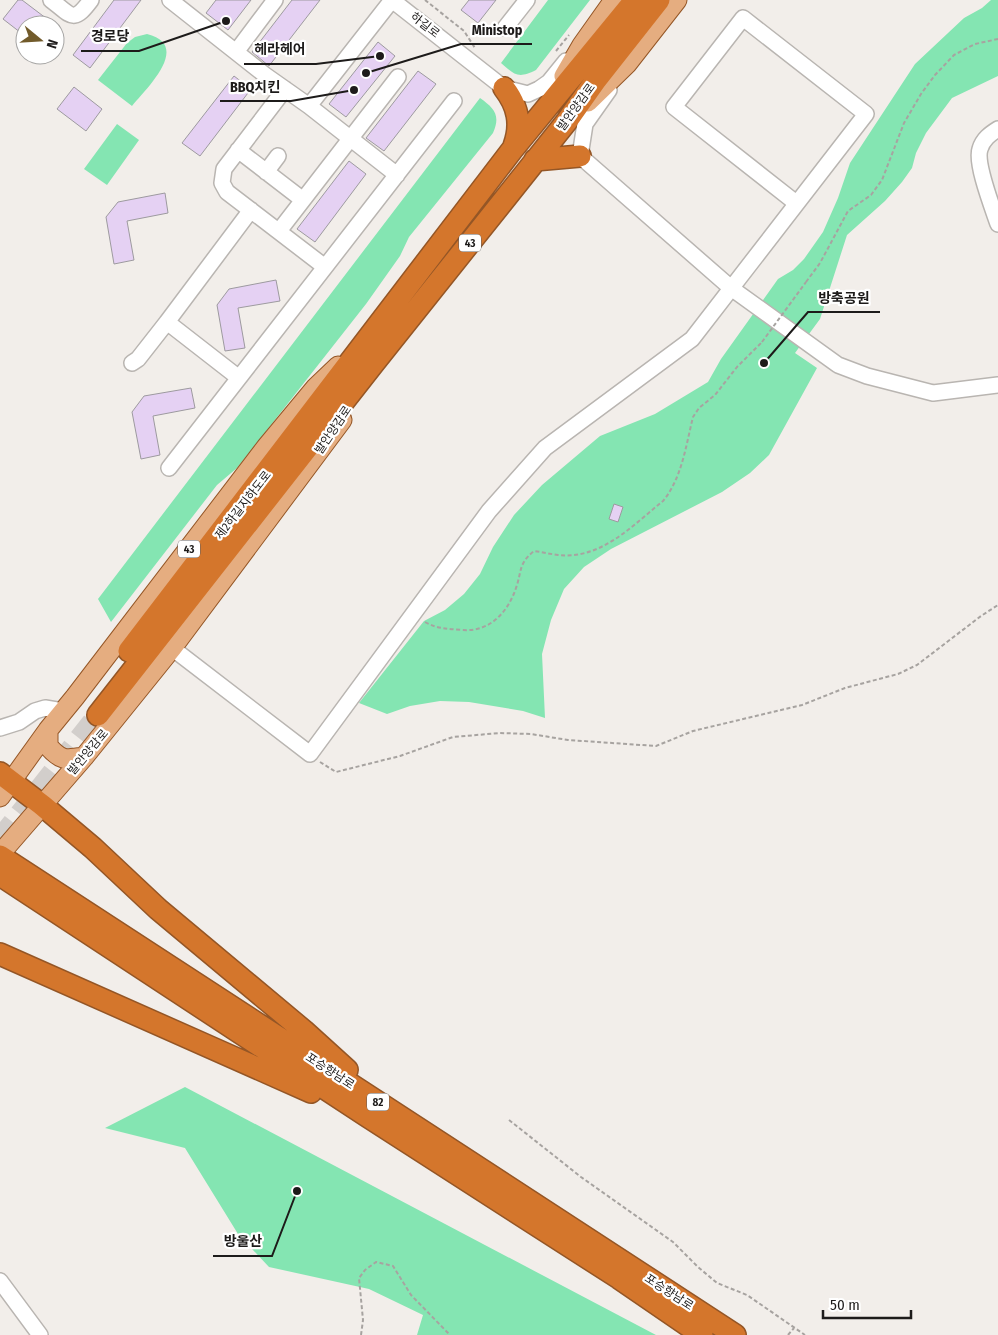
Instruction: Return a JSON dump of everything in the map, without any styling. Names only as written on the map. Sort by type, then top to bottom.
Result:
[{"type":"highway","name":"발안양감로","points":[[379,327],[512,150],[635,0]]},
{"type":"highway","name":"발안양감로","points":[[373,364],[567,121],[596,80],[659,0]]},
{"type":"highway","points":[[504,88],[512,98],[518,111],[519,124],[512,150]]},
{"type":"highway","points":[[535,160],[580,156]]},
{"type":"highway","name":"제2하길지하도로","points":[[373,364],[93,710],[379,327]]},
{"type":"highway","points":[[4,784],[42,805],[94,848],[158,909],[304,1031],[397,1115]]},
{"type":"highway","name":"포승향남로","points":[[0,855],[11,876],[367,1116],[619,1278],[702,1335]]},
{"type":"highway","name":"포승향남로","points":[[11,876],[397,1115],[735,1335]]},
{"type":"highway","points":[[0,954],[367,1116]]},
{"type":"main road","name":"43","points":[[541,114],[582,45],[612,0]]},
{"type":"main road","name":"43","points":[[567,121],[627,64],[677,0]]},
{"type":"main road","name":"발안양감로","points":[[4,784],[62,713],[267,446],[316,387],[379,327]]},
{"type":"main road","name":"발안양감로","points":[[0,855],[84,757],[172,648],[341,421],[373,364]]},
{"type":"main road","points":[[48,730],[48,746],[57,757],[66,760],[84,757]]},
{"type":"street","points":[[51,0],[69,14],[75,16],[82,13],[91,0]]},
{"type":"street","points":[[236,52],[275,0]]},
{"type":"street","points":[[309,106],[392,0]]},
{"type":"street","name":"하길로","points":[[392,0],[504,88]]},
{"type":"street","points":[[505,28],[527,0]]},
{"type":"street","points":[[504,88],[528,94],[539,90],[549,82],[612,0]]},
{"type":"street","points":[[174,1],[236,52],[397,175]]},
{"type":"street","points":[[172,648],[310,754],[489,512],[545,448],[692,339],[866,114],[743,18],[674,107],[796,203]]},
{"type":"street","points":[[627,64],[585,124],[580,156],[731,288],[838,364],[867,376],[933,393],[998,385]]},
{"type":"street","points":[[279,231],[398,77]]},
{"type":"street","points":[[285,89],[224,169],[222,183],[227,192],[325,267]]},
{"type":"street","points":[[169,468],[454,101]]},
{"type":"street","points":[[998,128],[988,136],[980,150],[983,175],[998,224]]},
{"type":"street","points":[[238,150],[303,200]]},
{"type":"street","points":[[266,172],[278,156]]},
{"type":"street","points":[[132,363],[138,359],[167,322],[251,210]]},
{"type":"street","points":[[167,322],[239,378]]},
{"type":"street","points":[[0,728],[20,722],[35,710],[45,708],[62,713]]},
{"type":"street","points":[[0,1281],[40,1335]]},
{"type":"path","points":[[425,0],[464,31],[479,54]]},
{"type":"path","points":[[556,52],[572,31]]},
{"type":"path","points":[[424,621],[434,627],[468,630],[491,624],[510,603],[517,586],[519,571],[526,557],[534,551],[559,555],[594,550],[609,543],[663,501],[670,492],[681,466],[693,417],[699,408],[715,395],[737,367],[762,342],[820,263],[848,210],[871,195],[882,180],[904,123],[921,94],[935,75],[954,55],[975,44],[998,39]]},
{"type":"path","points":[[310,754],[336,772],[400,756],[454,737],[500,733],[531,734],[568,740],[656,746],[693,731],[802,705],[845,688],[898,674],[917,665],[980,616],[998,605]]},
{"type":"path","points":[[509,1120],[580,1177],[673,1242],[717,1283],[748,1295],[805,1335]]},
{"type":"path","points":[[361,1335],[363,1320],[359,1278],[365,1270],[376,1262],[393,1266],[411,1295],[450,1335]]},
{"type":"path","points":[[788,1335],[794,1328]]},
{"type":"green space","points":[[548,0],[590,0],[536,70],[521,75],[513,73],[501,63]]},
{"type":"green space","points":[[991,0],[998,0],[998,76],[952,98],[926,133],[916,153],[912,168],[902,182],[885,201],[847,235],[820,319],[795,353],[817,368],[769,455],[750,473],[722,492],[611,549],[584,567],[564,589],[551,620],[542,654],[545,718],[523,711],[469,702],[440,701],[410,706],[387,714],[359,703],[424,621],[445,610],[464,594],[480,574],[493,547],[514,515],[542,485],[600,436],[655,414],[708,382],[721,359],[778,279],[793,270],[804,259],[823,232],[838,198],[850,163],[915,64],[964,18],[982,8]]},
{"type":"green space","points":[[147,34],[160,40],[166,47],[166,57],[155,78],[132,106],[98,80],[127,43],[135,37]]},
{"type":"green space","points":[[480,98],[495,112],[496,121],[493,133],[409,237],[400,256],[366,304],[237,468],[217,485],[111,622],[98,599]]},
{"type":"green space","points":[[117,124],[139,140],[107,185],[84,169]]},
{"type":"green space","points":[[185,1087],[656,1335],[417,1335],[423,1315],[369,1289],[269,1267],[238,1234],[185,1148],[105,1128]]},
{"type":"building","points":[[18,0],[22,0],[42,15],[15,15],[15,28],[3,19]]},
{"type":"building","points":[[114,0],[141,0],[90,68],[73,55]]},
{"type":"building","points":[[216,0],[251,0],[228,30],[206,13]]},
{"type":"building","points":[[292,0],[320,0],[269,66],[252,52]]},
{"type":"building","points":[[469,0],[496,0],[478,23],[461,10]]},
{"type":"building","points":[[378,42],[395,56],[346,117],[329,104]]},
{"type":"building","points":[[418,71],[436,84],[384,151],[366,138]]},
{"type":"building","points":[[234,76],[251,89],[200,156],[182,143]]},
{"type":"building","points":[[74,87],[102,109],[86,131],[57,109]]},
{"type":"building","points":[[349,161],[366,174],[315,242],[297,229]]},
{"type":"building","points":[[165,193],[168,213],[127,221],[134,260],[114,264],[106,217],[118,202]]},
{"type":"building","points":[[276,280],[280,301],[238,308],[245,348],[225,351],[217,305],[229,289]]},
{"type":"building","points":[[191,388],[195,408],[153,416],[160,455],[141,459],[132,412],[144,396]]},
{"type":"building","points":[[614,504],[623,507],[618,522],[609,519]]},
{"type":"tunnel","points":[[0,839],[98,715]]},
{"type":"place","name":"경로당","points":[[226,21]]},
{"type":"place","name":"헤라헤어","points":[[380,56]]},
{"type":"place","name":"Ministop","points":[[366,73]]},
{"type":"place","name":"BBQ치킨","points":[[354,90]]},
{"type":"place","name":"방축공원","points":[[764,363]]},
{"type":"place","name":"방울산","points":[[297,1191]]}]
